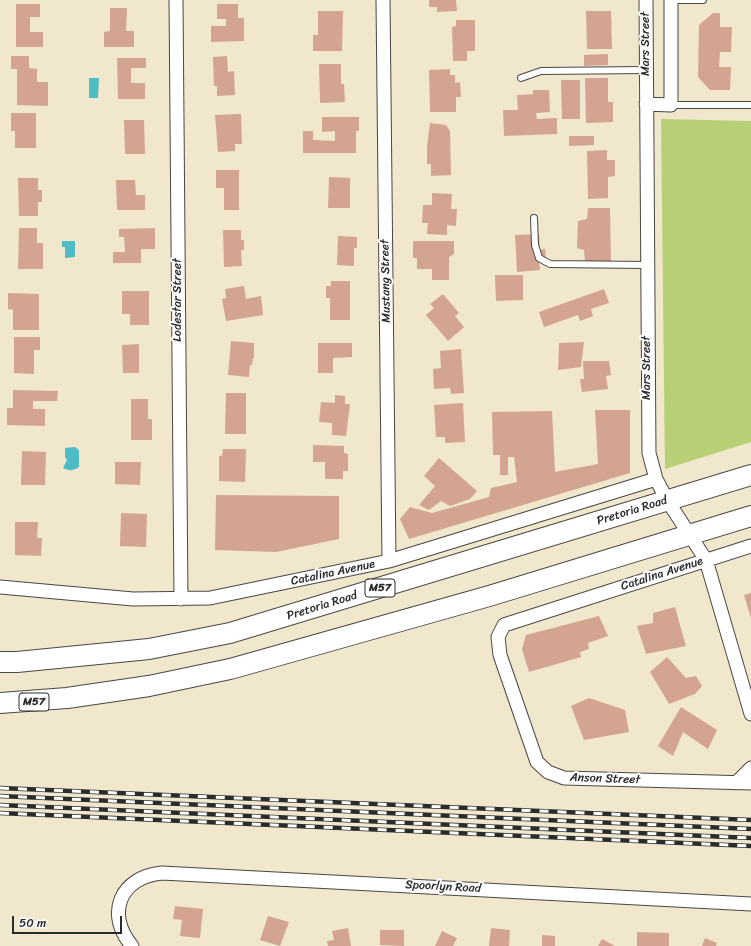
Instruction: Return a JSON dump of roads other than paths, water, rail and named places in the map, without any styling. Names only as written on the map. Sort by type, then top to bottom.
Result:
[{"type":"main road","name":"Pretoria Road","points":[[0,662],[17,662],[149,649],[230,633],[667,500],[751,476]]},
{"type":"main road","name":"M57","points":[[0,703],[67,698],[134,689],[230,669],[458,605],[751,516]]},
{"type":"street","name":"Lodestar Street","points":[[176,0],[181,599]]},
{"type":"street","name":"Mustang Street","points":[[383,0],[389,561]]},
{"type":"street","name":"Mars Street","points":[[646,0],[648,453],[656,479],[667,500],[706,560],[751,714]]},
{"type":"street","points":[[646,104],[671,105],[671,0]]},
{"type":"street","name":"Catalina Avenue","points":[[0,587],[133,599],[210,598],[389,561],[656,479]]},
{"type":"street","name":"Catalina Avenue","points":[[504,624],[751,546]]},
{"type":"street","name":"Anson Street","points":[[504,624],[498,637],[500,655],[536,762],[548,772],[564,778],[751,784]]},
{"type":"street","points":[[736,783],[751,768]]},
{"type":"street","name":"Spoorlyn Road","points":[[132,946],[123,932],[118,909],[120,900],[124,893],[137,880],[153,874],[175,873],[751,904]]},
{"type":"lane","points":[[671,0],[702,0]]},
{"type":"lane","points":[[521,78],[541,71],[646,70]]},
{"type":"lane","points":[[671,105],[751,104]]},
{"type":"lane","points":[[534,218],[535,245],[539,258],[550,264],[647,265]]},
{"type":"water","points":[[89,78],[99,78],[98,98],[89,98]]},
{"type":"water","points":[[62,241],[75,241],[75,257],[65,258],[65,247],[62,247]]},
{"type":"water","points":[[75,447],[79,450],[79,467],[67,470],[63,468],[67,460],[65,457],[65,448]]},
{"type":"railway","points":[[0,788],[751,820]]},
{"type":"railway","points":[[0,796],[751,829]]},
{"type":"railway","points":[[0,805],[751,838]]},
{"type":"railway","points":[[0,813],[751,846]]}]
